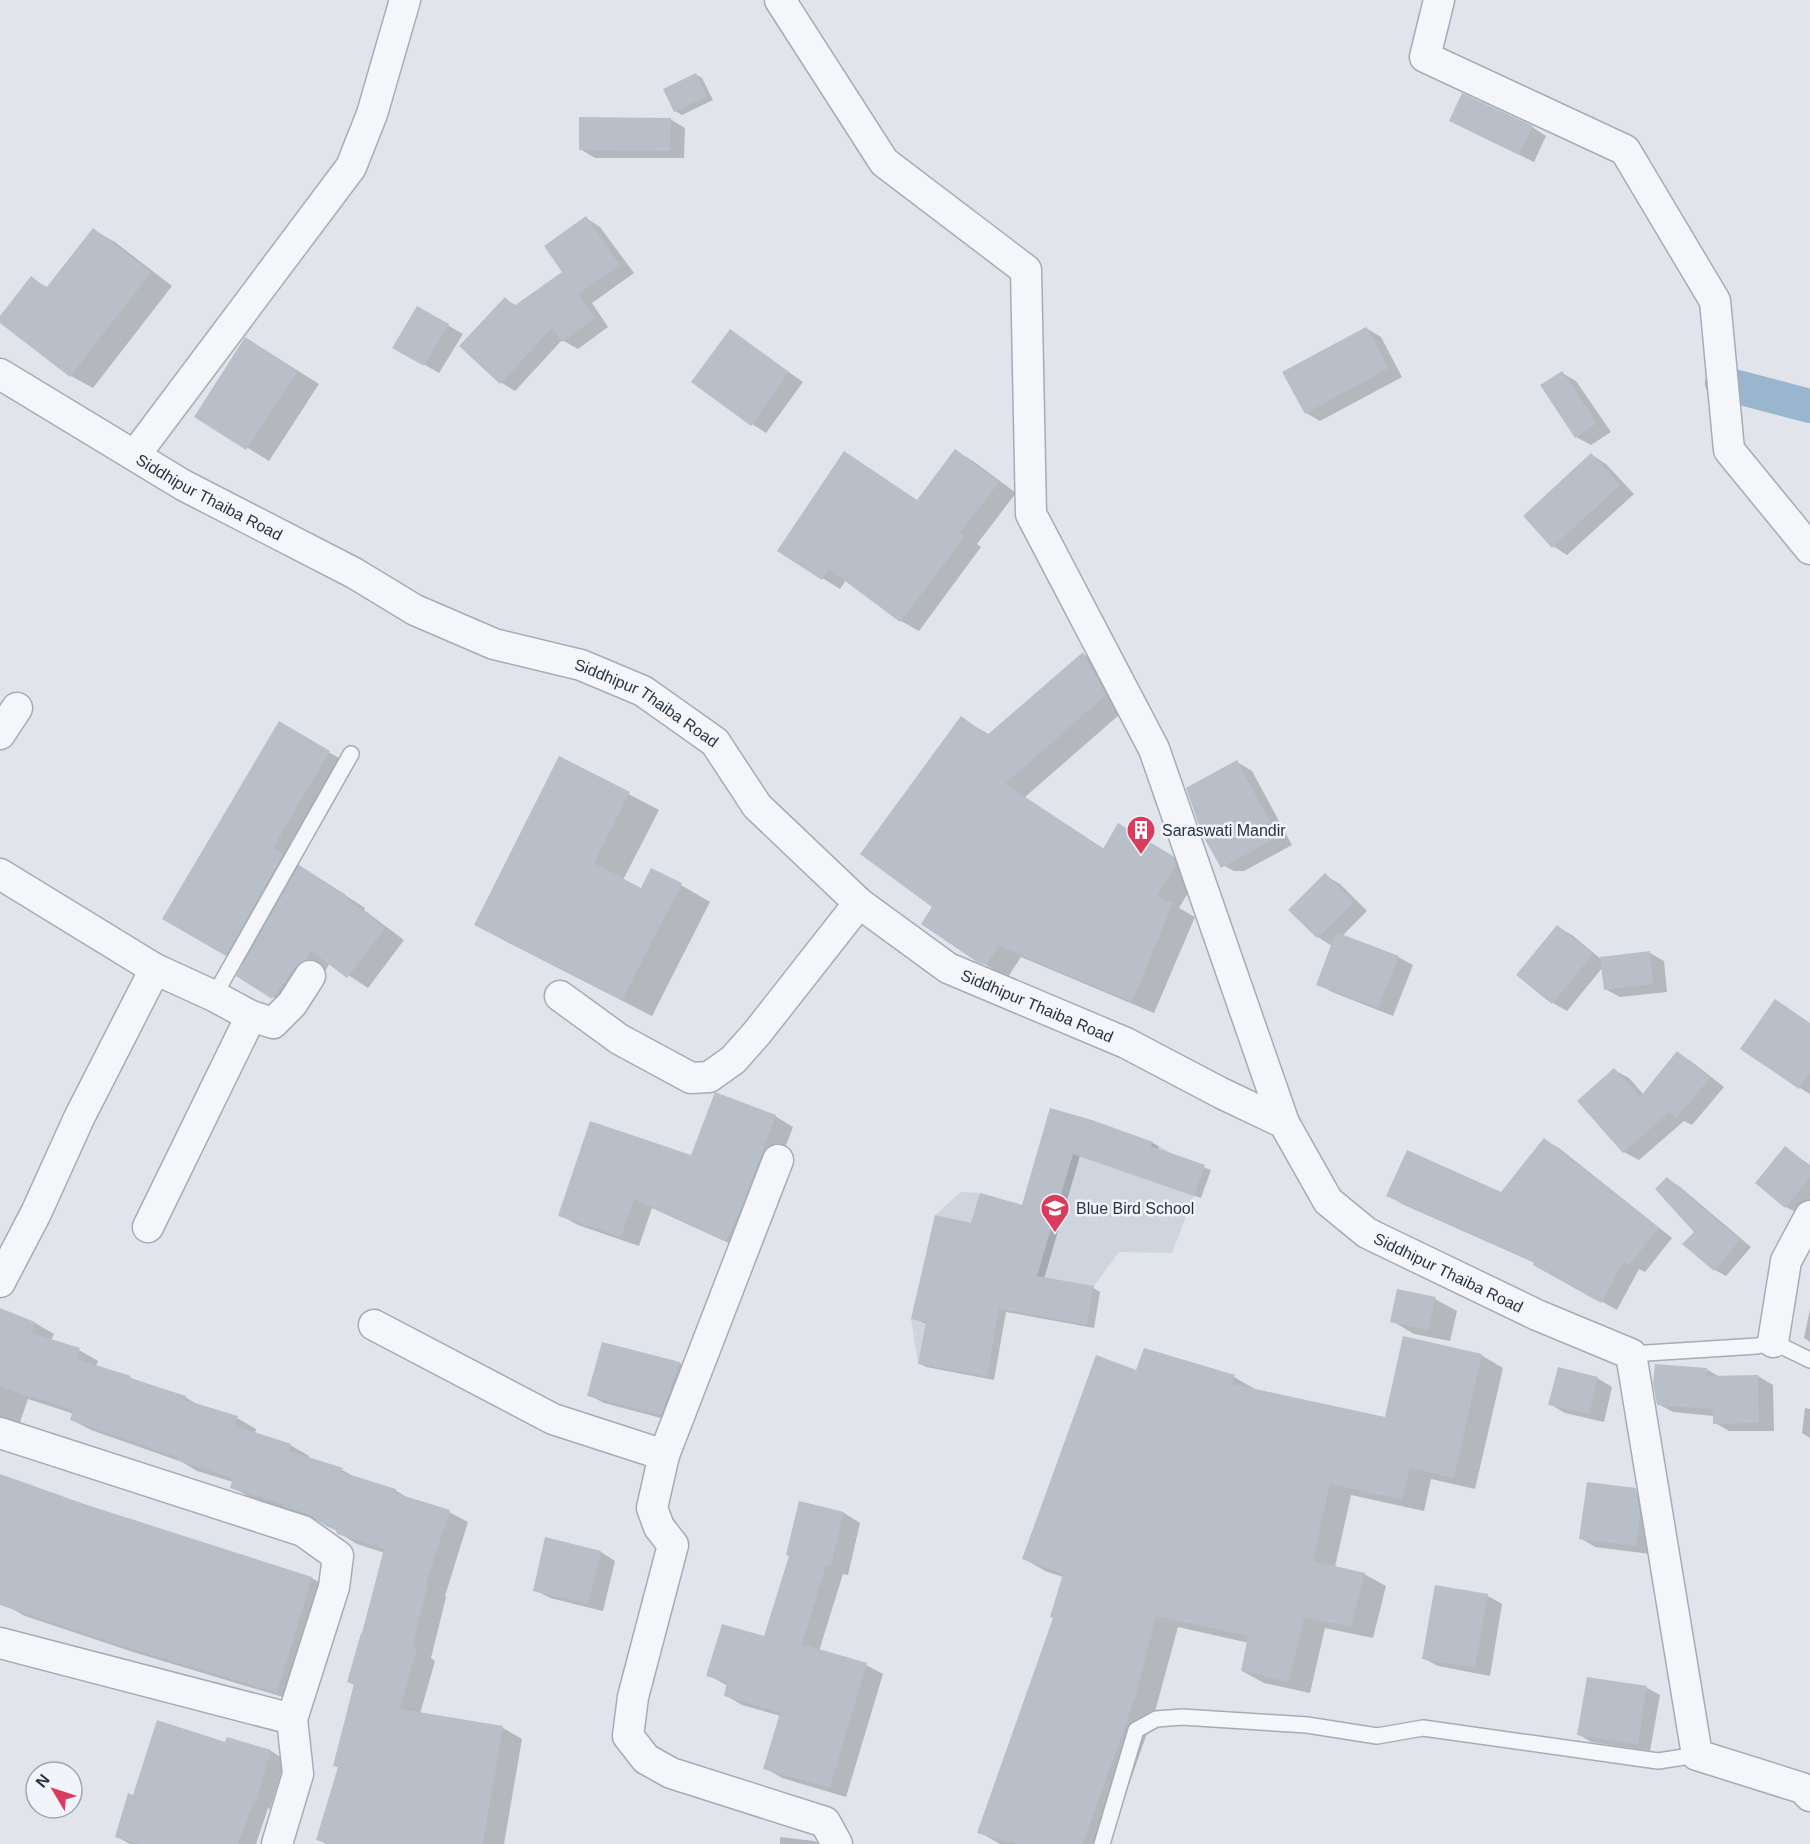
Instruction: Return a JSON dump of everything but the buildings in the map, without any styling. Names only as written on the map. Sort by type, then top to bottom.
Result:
[{"type":"street","points":[[135,455],[351,167],[372,114],[405,0]]},
{"type":"street","points":[[780,0],[884,162],[1026,270],[1031,514],[1154,749],[1284,1123]]},
{"type":"street","points":[[1439,0],[1425,57],[1624,150],[1715,301],[1729,450],[1810,549]]},
{"type":"street","name":"Siddhipur Thaiba Road","points":[[0,374],[183,485],[354,573],[415,610],[494,644],[581,665],[643,691],[715,742],[757,806],[859,903],[948,968],[1126,1042],[1221,1093],[1284,1123],[1328,1201],[1367,1233],[1537,1315],[1631,1354]]},
{"type":"street","points":[[0,734],[17,708]]},
{"type":"street","points":[[0,874],[155,969],[251,1016],[273,1023],[292,1004],[310,976]]},
{"type":"street","points":[[560,996],[619,1039],[691,1078],[709,1077],[733,1060],[757,1033],[859,903]]},
{"type":"street","points":[[0,1282],[36,1213],[79,1118],[155,969]]},
{"type":"street","points":[[148,1227],[251,1016]]},
{"type":"street","points":[[778,1160],[664,1455],[652,1508],[659,1527],[673,1545],[633,1697],[628,1736],[646,1759],[671,1773],[825,1822],[837,1844]]},
{"type":"street","points":[[1773,1342],[1786,1261],[1810,1216]]},
{"type":"street","points":[[374,1325],[553,1419],[664,1455]]},
{"type":"street","points":[[1631,1354],[1697,1755],[1802,1788],[1810,1796]]},
{"type":"street","points":[[0,1433],[303,1531],[338,1556],[334,1587],[292,1719],[298,1774],[277,1844]]},
{"type":"street","points":[[0,1643],[292,1719]]},
{"type":"lane","points":[[214,996],[351,754]]},
{"type":"lane","points":[[1631,1354],[1756,1346],[1773,1342],[1810,1360]]},
{"type":"lane","points":[[1102,1844],[1136,1730],[1156,1719],[1182,1717],[1307,1725],[1377,1737],[1423,1728],[1658,1761],[1697,1755]]},
{"type":"shaded area","name":"Blue Bird School","points":[[1050,1108],[1153,1142],[1169,1152],[1194,1196],[1172,1253],[1119,1252],[1094,1286],[1087,1325],[993,1308],[987,1377],[918,1364],[911,1319],[935,1215],[961,1192],[980,1193],[1022,1205]]},
{"type":"waterway","points":[[1722,383],[1810,406]]},
{"type":"place","name":"Saraswati Mandir","points":[[1141,856]]},
{"type":"place","name":"Blue Bird School","points":[[1055,1234]]}]
